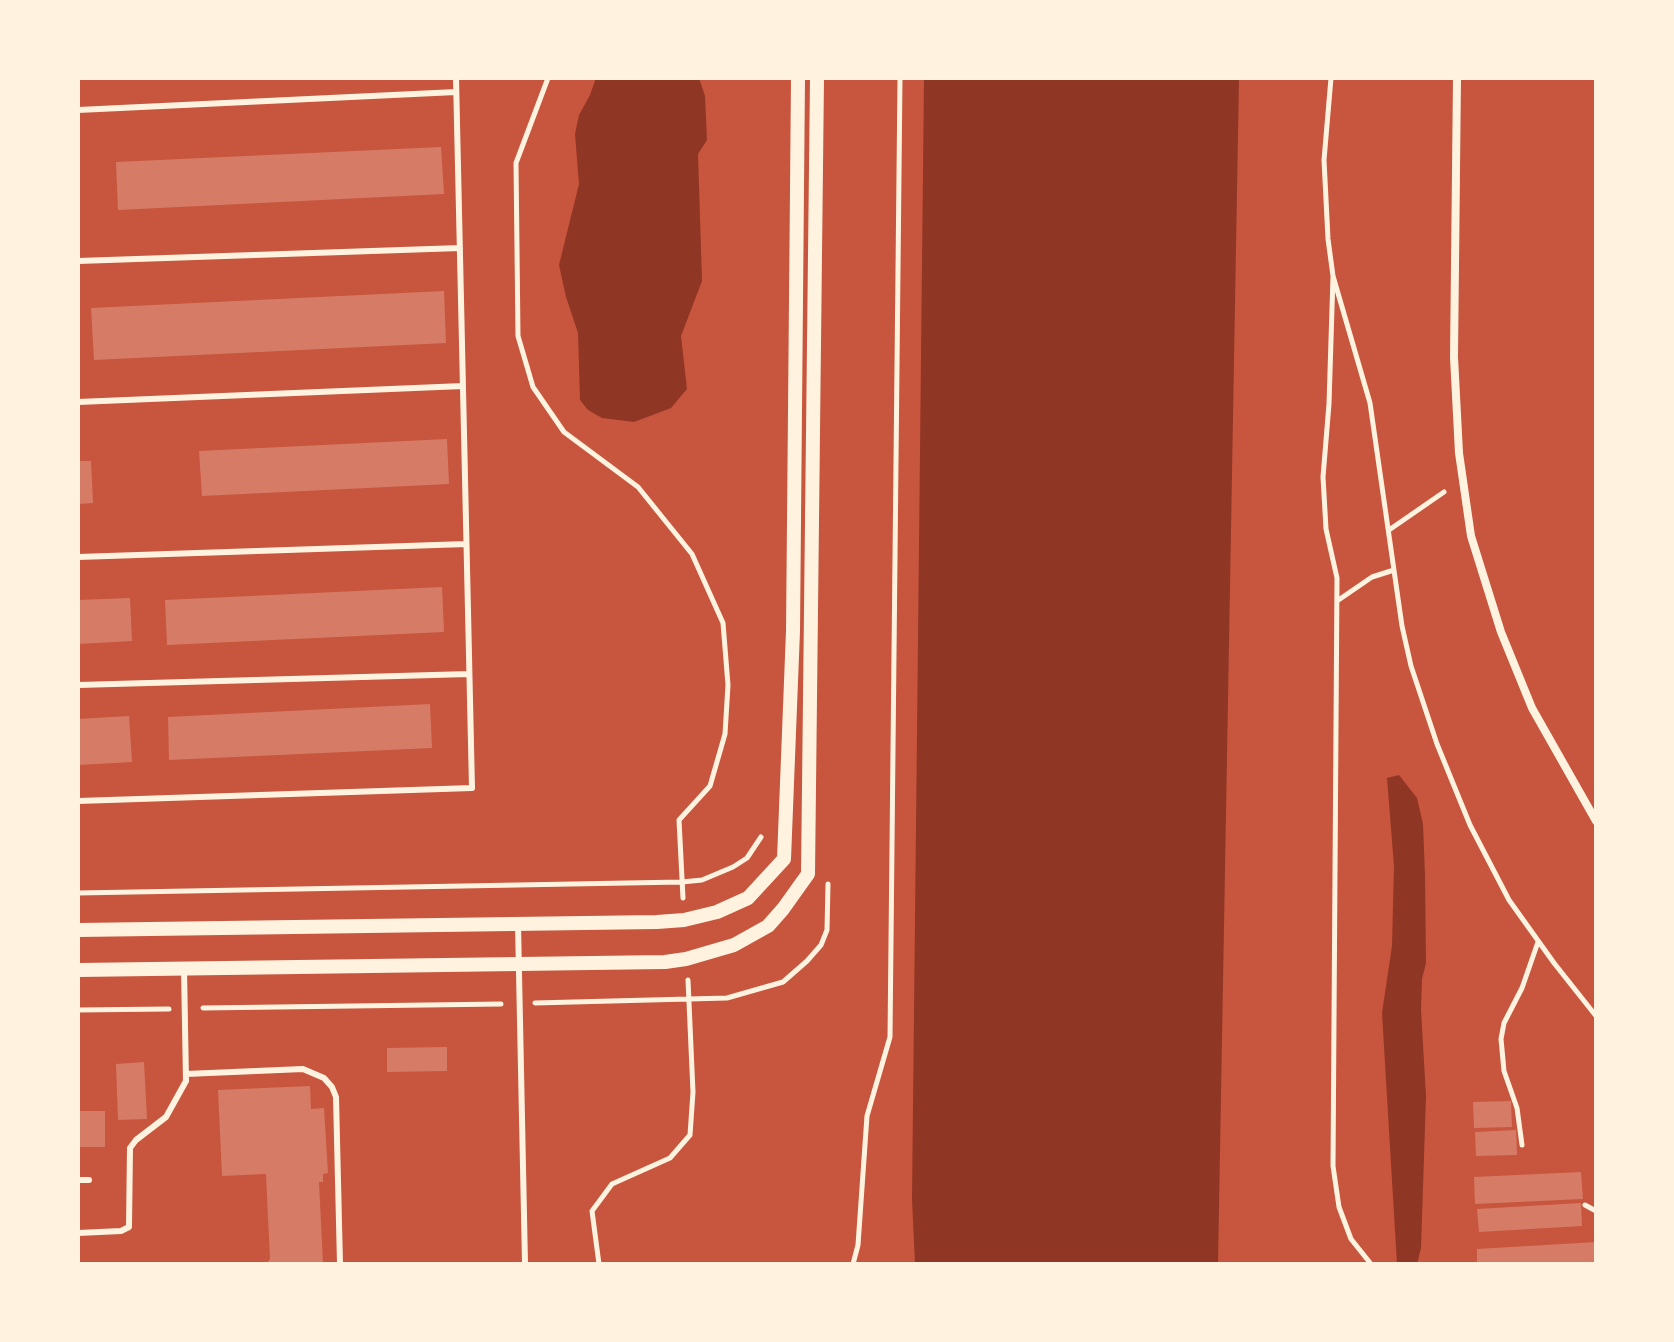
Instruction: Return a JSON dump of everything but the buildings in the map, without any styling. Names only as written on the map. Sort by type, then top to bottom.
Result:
[{"type":"street","points":[[78,930],[684,920],[717,912],[748,898],[784,859],[793,631],[798,78]]},
{"type":"street","points":[[78,970],[665,962],[734,945],[768,926],[808,874],[817,78]]},
{"type":"street","points":[[1457,78],[1454,357],[1459,453],[1471,536],[1501,632],[1532,708],[1596,821]]},
{"type":"lane","points":[[78,801],[472,788],[456,78]]},
{"type":"lane","points":[[78,110],[456,92]]},
{"type":"lane","points":[[78,261],[460,248]]},
{"type":"lane","points":[[78,402],[463,386]]},
{"type":"lane","points":[[78,557],[466,544]]},
{"type":"lane","points":[[78,685],[469,674]]},
{"type":"lane","points":[[518,924],[525,1264]]},
{"type":"lane","points":[[78,1233],[121,1231],[129,1227],[130,1148],[173,1108],[186,1081],[184,968]]},
{"type":"lane","points":[[186,1074],[303,1069],[324,1078],[332,1087],[336,1097],[340,1264]]},
{"type":"lane","points":[[78,1180],[89,1180]]},
{"type":"path","points":[[548,78],[516,163],[518,336],[533,387],[564,432],[638,487],[683,542],[692,554],[723,623],[728,685],[725,734],[710,786],[679,820],[684,920]]},
{"type":"path","points":[[853,1264],[858,1245],[867,1116],[890,1037],[900,78]]},
{"type":"path","points":[[1331,78],[1324,160],[1333,276],[1370,403],[1402,626],[1411,666],[1437,744],[1470,825],[1509,900],[1596,1016]]},
{"type":"path","points":[[1333,276],[1323,477],[1326,529],[1337,578],[1333,1166],[1339,1207],[1351,1239],[1371,1264]]},
{"type":"path","points":[[1389,530],[1463,479]]},
{"type":"path","points":[[1337,602],[1372,577],[1394,570]]},
{"type":"path","points":[[78,893],[682,882],[702,880],[733,867],[747,858],[764,832]]},
{"type":"path","points":[[78,1010],[727,998],[783,982],[821,945],[827,930],[828,875]]},
{"type":"path","points":[[1522,1145],[1517,1108],[1504,1071],[1501,1039],[1538,941]]},
{"type":"path","points":[[599,1264],[592,1211],[612,1184],[670,1158],[690,1135],[693,1092],[686,959]]},
{"type":"path","points":[[1585,1205],[1596,1211]]},
{"type":"shaded area","points":[[596,78],[699,78],[705,96],[707,140],[698,154],[702,281],[681,336],[687,389],[671,408],[634,422],[602,418],[588,410],[580,400],[578,333],[559,265],[579,184],[575,134],[579,115]]},
{"type":"shaded area","points":[[924,78],[1239,78],[1218,1264],[915,1264],[912,1199]]},
{"type":"shaded area","points":[[1399,775],[1417,798],[1423,824],[1425,875],[1426,963],[1421,1010],[1426,1096],[1421,1248],[1417,1264],[1397,1264],[1382,1013],[1392,946],[1394,866],[1387,778]]}]
